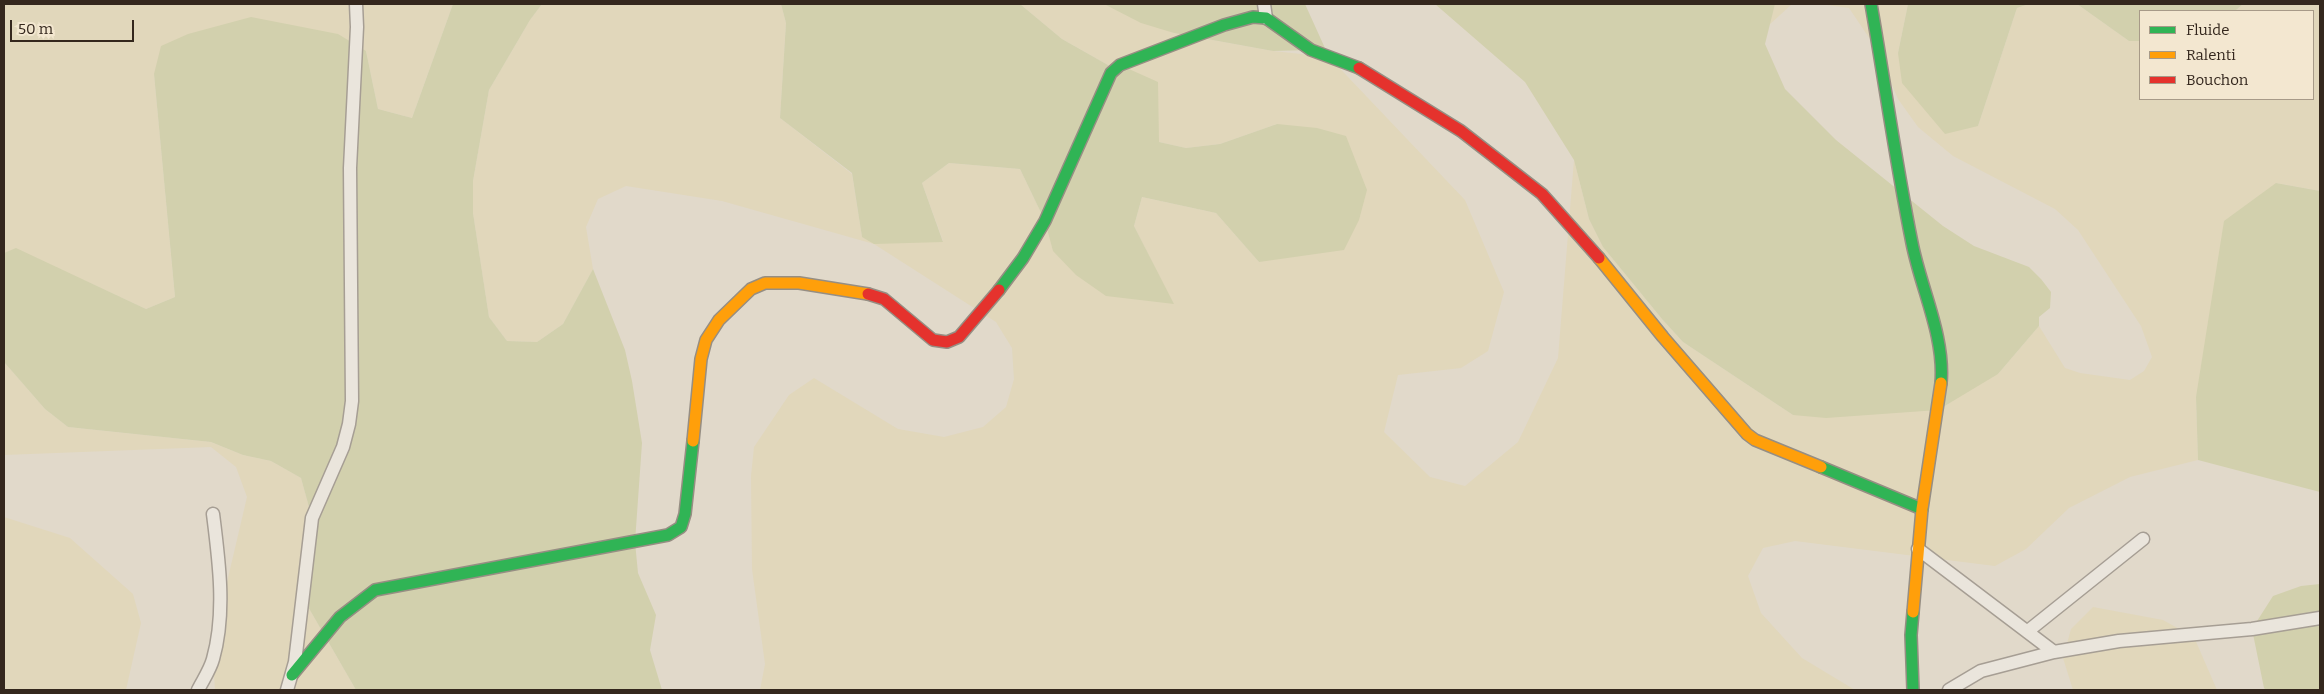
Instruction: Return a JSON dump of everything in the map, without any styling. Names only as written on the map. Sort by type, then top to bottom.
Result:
[{"type":"street","points":[[287,690],[292,675],[312,518],[343,447],[352,401],[350,168],[357,27],[356,4]]},
{"type":"street","points":[[1264,4],[1266,18]]},
{"type":"street","points":[[1872,4],[1912,245],[1938,342],[1942,369],[1918,549],[1911,635],[1913,690]]},
{"type":"street","points":[[292,675],[348,609],[360,598],[375,590],[668,535],[681,527],[685,514],[701,359],[705,344],[710,330],[754,287],[773,284],[838,286],[884,299],[933,340],[947,342],[958,337],[993,298],[1023,258],[1045,221],[1115,69],[1224,25],[1253,17],[1266,18],[1311,50],[1364,70],[1461,131],[1542,194],[1608,268],[1733,418],[1755,440],[1922,509]]},
{"type":"street","points":[[198,690],[212,660],[220,612],[214,514]]},
{"type":"street","points":[[2028,631],[2143,539]]},
{"type":"street","points":[[1918,549],[2054,652]]},
{"type":"street","points":[[1949,690],[1981,671],[2054,652],[2119,641],[2252,629],[2320,620]]},
{"type":"shaded area","points":[[4,4],[453,4],[412,118],[378,109],[366,51],[154,74],[175,297],[146,309],[16,249],[4,253]]},
{"type":"shaded area","points":[[453,4],[542,4],[530,20],[489,90],[473,181],[473,213],[489,317],[507,341],[537,342],[563,324],[593,269],[625,350],[632,381],[642,443],[635,542],[638,573],[656,615],[650,650],[662,690],[356,690],[307,605],[312,518],[301,478],[271,461],[243,455],[211,442],[68,427],[45,409],[4,362],[4,253],[16,248],[146,309],[175,297],[154,74],[161,46],[188,34],[251,17],[338,34],[366,51],[378,109],[412,118]]},
{"type":"shaded area","points":[[542,4],[781,4],[786,23],[780,118],[852,174],[862,237],[943,241],[922,183],[949,163],[1020,169],[1045,221],[1173,304],[1134,226],[1142,197],[1216,213],[1259,262],[1277,124],[1220,144],[1186,148],[1159,142],[1115,69],[1062,39],[1020,4],[1104,4],[1174,33],[1273,51],[1329,57],[1465,200],[1504,292],[1488,351],[1461,368],[1398,375],[1384,432],[1430,477],[1465,486],[1518,442],[1558,358],[1574,160],[1589,219],[1603,247],[1662,319],[1683,342],[1793,415],[1998,374],[2039,326],[2065,368],[2080,373],[2130,380],[2144,371],[2152,357],[2141,326],[2078,230],[2055,209],[1953,156],[1918,127],[1898,99],[1876,48],[1849,8],[1820,4],[1908,4],[1898,53],[1978,126],[2017,8],[2029,4],[2077,4],[2129,41],[2139,41],[2139,100],[2314,100],[2314,10],[2236,10],[2243,4],[2320,4],[2320,191],[2276,183],[2196,397],[2198,460],[2130,477],[2069,508],[2026,549],[1995,566],[1795,541],[1763,548],[1748,576],[1761,613],[1802,658],[1855,690],[760,690],[765,664],[752,569],[751,476],[754,447],[789,395],[814,378],[898,429],[944,437],[983,427],[1006,407],[1014,379],[1012,348],[996,322],[874,244],[722,201],[626,186],[598,199],[586,227],[593,269],[563,324],[537,342],[507,341],[489,317],[473,213],[473,181],[489,90],[530,20]]},
{"type":"shaded area","points":[[781,4],[1020,4],[1062,39],[1115,69],[1120,65],[1158,82],[1159,142],[1186,148],[1220,144],[1277,124],[1317,128],[1346,136],[1367,190],[1359,220],[1344,250],[1259,262],[1216,213],[1142,197],[1134,226],[1174,304],[1106,296],[1076,275],[1053,251],[1045,221],[1020,169],[949,163],[922,183],[943,242],[874,244],[862,237],[852,173],[780,118],[786,23]]},
{"type":"shaded area","points":[[1104,4],[1305,4],[1329,57],[1311,50],[1273,51],[1174,33],[1141,23]]},
{"type":"shaded area","points":[[1435,4],[1775,4],[1765,44],[1785,89],[1836,140],[1943,226],[1974,246],[2029,267],[2051,292],[2050,308],[2039,317],[2039,326],[1998,374],[1938,410],[1826,418],[1793,415],[1683,342],[1662,319],[1603,247],[1589,219],[1574,160],[1525,82]]},
{"type":"shaded area","points":[[1775,4],[1795,4],[1791,5],[1768,26]]},
{"type":"shaded area","points":[[1908,4],[2029,4],[2017,8],[1978,126],[1945,134],[1902,83],[1898,53]]},
{"type":"shaded area","points":[[2077,4],[2243,4],[2236,10],[2139,10],[2139,41],[2129,41]]},
{"type":"shaded area","points":[[2276,183],[2320,191],[2320,492],[2198,460],[2196,397],[2224,221]]},
{"type":"shaded area","points":[[4,362],[45,409],[68,427],[211,442],[243,455],[271,461],[301,478],[312,518],[307,605],[356,690],[215,690],[213,660],[220,612],[247,497],[236,467],[211,447],[4,455]]},
{"type":"shaded area","points":[[4,517],[70,538],[133,594],[141,623],[126,690],[4,690]]},
{"type":"shaded area","points":[[2320,584],[2320,690],[2266,690],[2264,688],[2252,629],[2273,596],[2301,586]]},
{"type":"shaded area","points":[[2093,607],[2163,620],[2194,637],[2217,690],[2073,690],[2063,658],[2071,629]]},
{"type":"traffic: fast","points":[[1871,4],[1912,243],[1936,330],[1941,365],[1941,383]]},
{"type":"traffic: fast","points":[[999,290],[1023,258],[1045,221],[1111,73],[1120,65],[1224,25],[1253,17],[1266,18],[1311,50],[1359,68]]},
{"type":"traffic: fast","points":[[292,675],[340,617],[375,590],[668,535],[681,527],[685,514],[693,441]]},
{"type":"traffic: fast","points":[[1821,467],[1922,509]]},
{"type":"traffic: fast","points":[[1913,612],[1911,635],[1913,690]]},
{"type":"traffic: slow","points":[[1599,258],[1663,337],[1747,434],[1755,440],[1821,467]]},
{"type":"traffic: slow","points":[[693,441],[701,359],[706,340],[719,320],[751,289],[765,283],[799,283],[868,294]]},
{"type":"traffic: slow","points":[[1913,612],[1922,509],[1941,383]]},
{"type":"traffic: jam","points":[[1359,68],[1461,131],[1542,194],[1599,258]]},
{"type":"traffic: jam","points":[[868,294],[884,299],[933,340],[947,342],[959,337],[999,290]]}]
